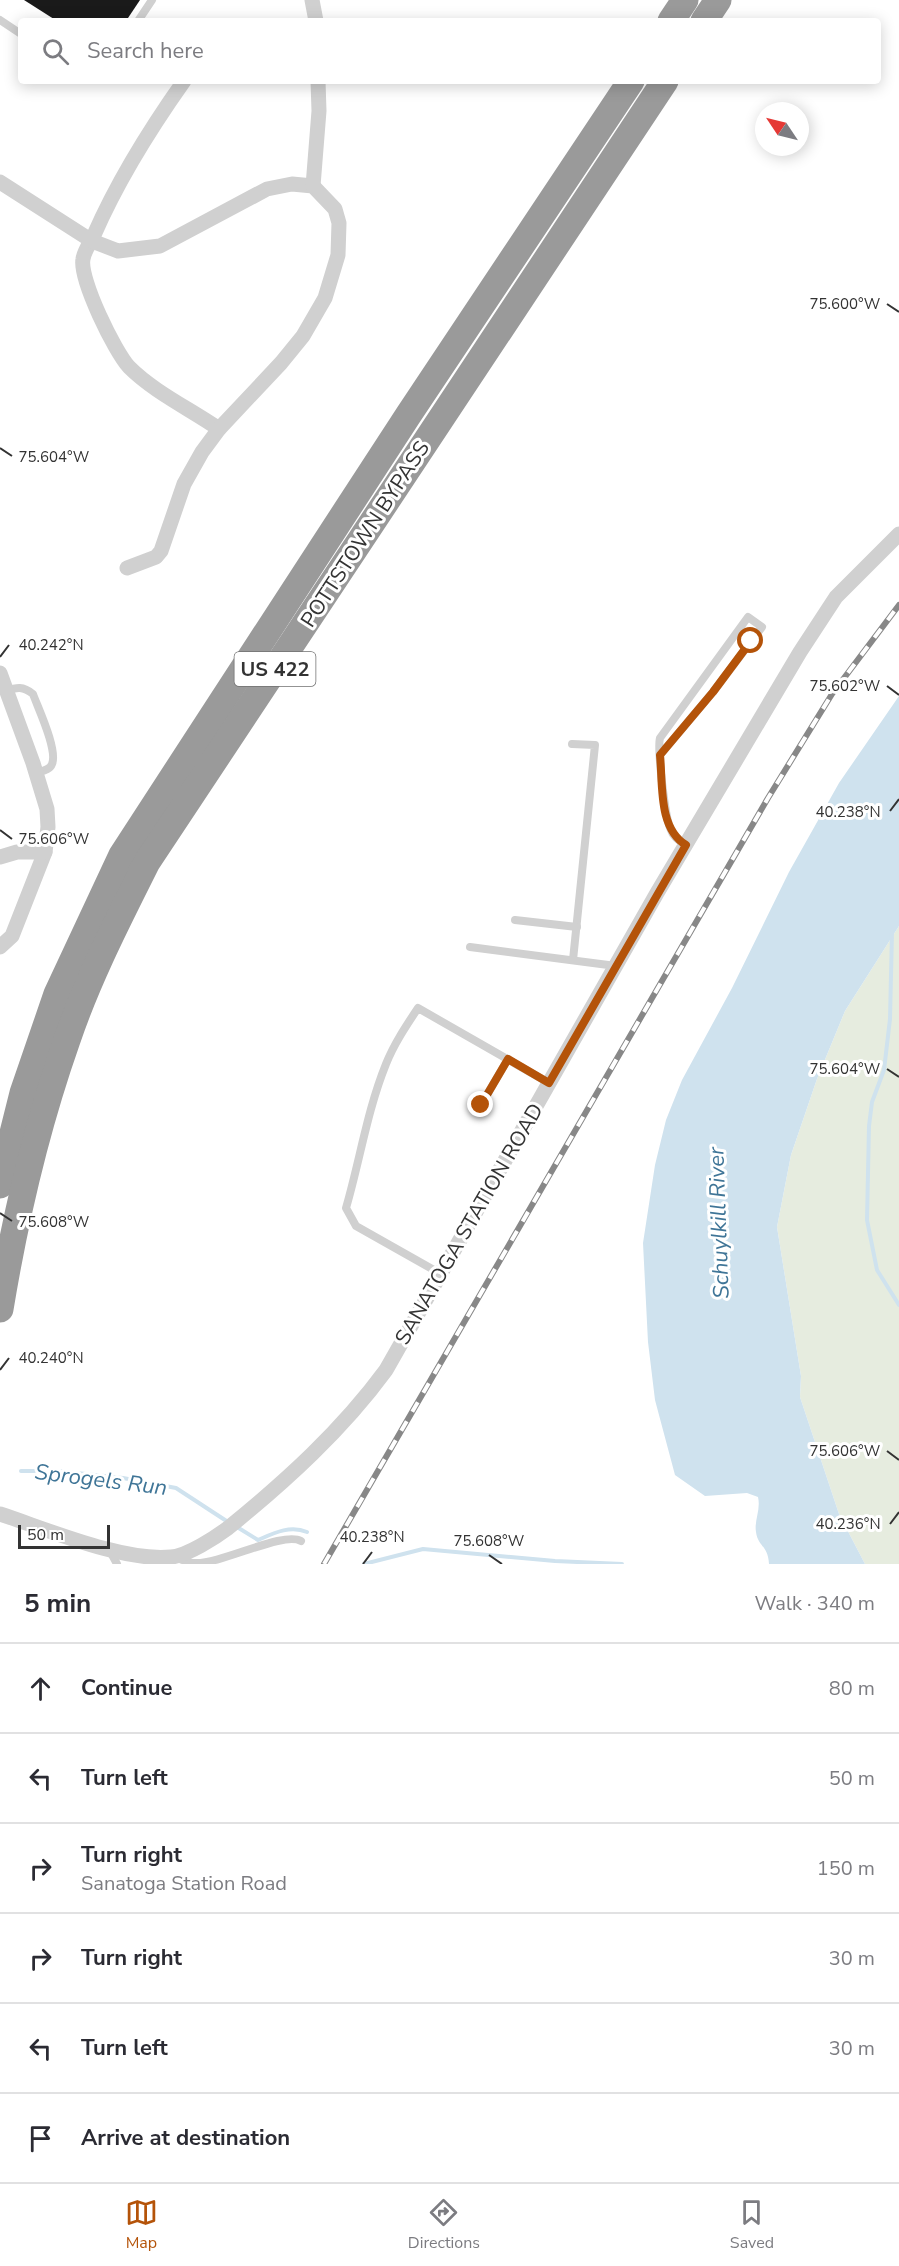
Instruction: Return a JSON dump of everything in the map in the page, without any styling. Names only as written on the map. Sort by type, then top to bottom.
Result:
[{"type":"highway","points":[[673,18],[685,0]]},
{"type":"highway","points":[[706,18],[718,0]]},
{"type":"highway","name":"POTTSTOWN BYPASS","points":[[0,1185],[23,1093],[57,994],[122,855],[409,414],[629,84]]},
{"type":"highway","name":"POTTSTOWN BYPASS","points":[[0,1309],[30,1158],[67,1039],[101,954],[147,861],[663,84]]},
{"type":"street","points":[[312,0],[315,18]]},
{"type":"street","points":[[182,84],[157,119],[107,206],[82,260],[89,290],[117,351],[129,366],[147,382],[219,429]]},
{"type":"street","points":[[313,186],[319,111],[318,84]]},
{"type":"street","points":[[0,182],[92,241],[118,251],[160,246],[267,189],[292,184],[313,186],[335,209],[339,223],[338,255],[325,298],[303,336],[219,429],[202,452],[184,484],[161,551],[156,557],[128,568]]},
{"type":"street","name":"SANATOGA STATION ROAD","points":[[173,1557],[212,1540],[241,1518],[330,1438],[363,1402],[386,1370],[616,966],[800,652],[836,597],[899,534]]},
{"type":"street","points":[[0,673],[47,808],[48,826],[45,852],[12,936],[0,947]]},
{"type":"street","points":[[0,857],[17,852],[45,852]]},
{"type":"street","points":[[0,1514],[109,1549],[141,1556],[173,1557]]},
{"type":"lane","points":[[140,18],[152,0]]},
{"type":"lane","points":[[0,20],[18,32]]},
{"type":"lane","points":[[660,755],[713,692],[762,627],[748,617],[664,729],[658,743],[665,811],[670,830],[676,839],[686,845]]},
{"type":"lane","points":[[6,691],[17,687],[33,694],[53,752],[52,764],[47,770],[36,773]]},
{"type":"lane","points":[[572,744],[595,745],[573,960]]},
{"type":"lane","points":[[515,920],[577,927]]},
{"type":"lane","points":[[470,947],[616,966]]},
{"type":"lane","points":[[441,1274],[356,1226],[346,1208],[359,1164],[364,1133],[386,1064],[400,1035],[418,1008],[549,1083]]},
{"type":"lane","points":[[481,1105],[508,1059]]},
{"type":"lane","points":[[173,1557],[195,1563],[228,1558],[283,1539],[296,1538],[301,1541]]},
{"type":"lane","points":[[109,1549],[117,1564]]},
{"type":"shaded area","points":[[899,926],[899,1564],[865,1564],[839,1514],[800,1397],[801,1376],[777,1227],[791,1155],[817,1079],[845,1011]]},
{"type":"water","name":"Schuylkill River","points":[[899,696],[899,926],[845,1011],[817,1079],[791,1155],[777,1227],[801,1376],[800,1397],[839,1514],[865,1564],[769,1564],[767,1553],[756,1532],[758,1497],[747,1493],[705,1496],[675,1475],[655,1400],[648,1342],[643,1243],[655,1165],[666,1120],[682,1080],[732,988],[789,872],[839,783]]},
{"type":"building","points":[[24,0],[140,0],[128,18],[52,18]]},
{"type":"waterway","points":[[892,932],[890,1019],[884,1070],[872,1102],[869,1126],[867,1220],[877,1270],[899,1305]]},
{"type":"waterway","name":"Sprogels Run","points":[[21,1471],[58,1471],[123,1478],[176,1488],[228,1522]]},
{"type":"waterway","name":"Sprogels Run","points":[[237,1527],[258,1540],[294,1529],[307,1532]]},
{"type":"waterway","name":"Sprogels Run","points":[[364,1564],[423,1549],[555,1561],[622,1564]]},
{"type":"railway","points":[[324,1564],[768,798],[832,694],[899,605]]},
{"type":"route","points":[[481,1105],[508,1059],[549,1083],[686,845],[676,839],[670,830],[665,811],[660,755],[713,692],[751,641]]}]
